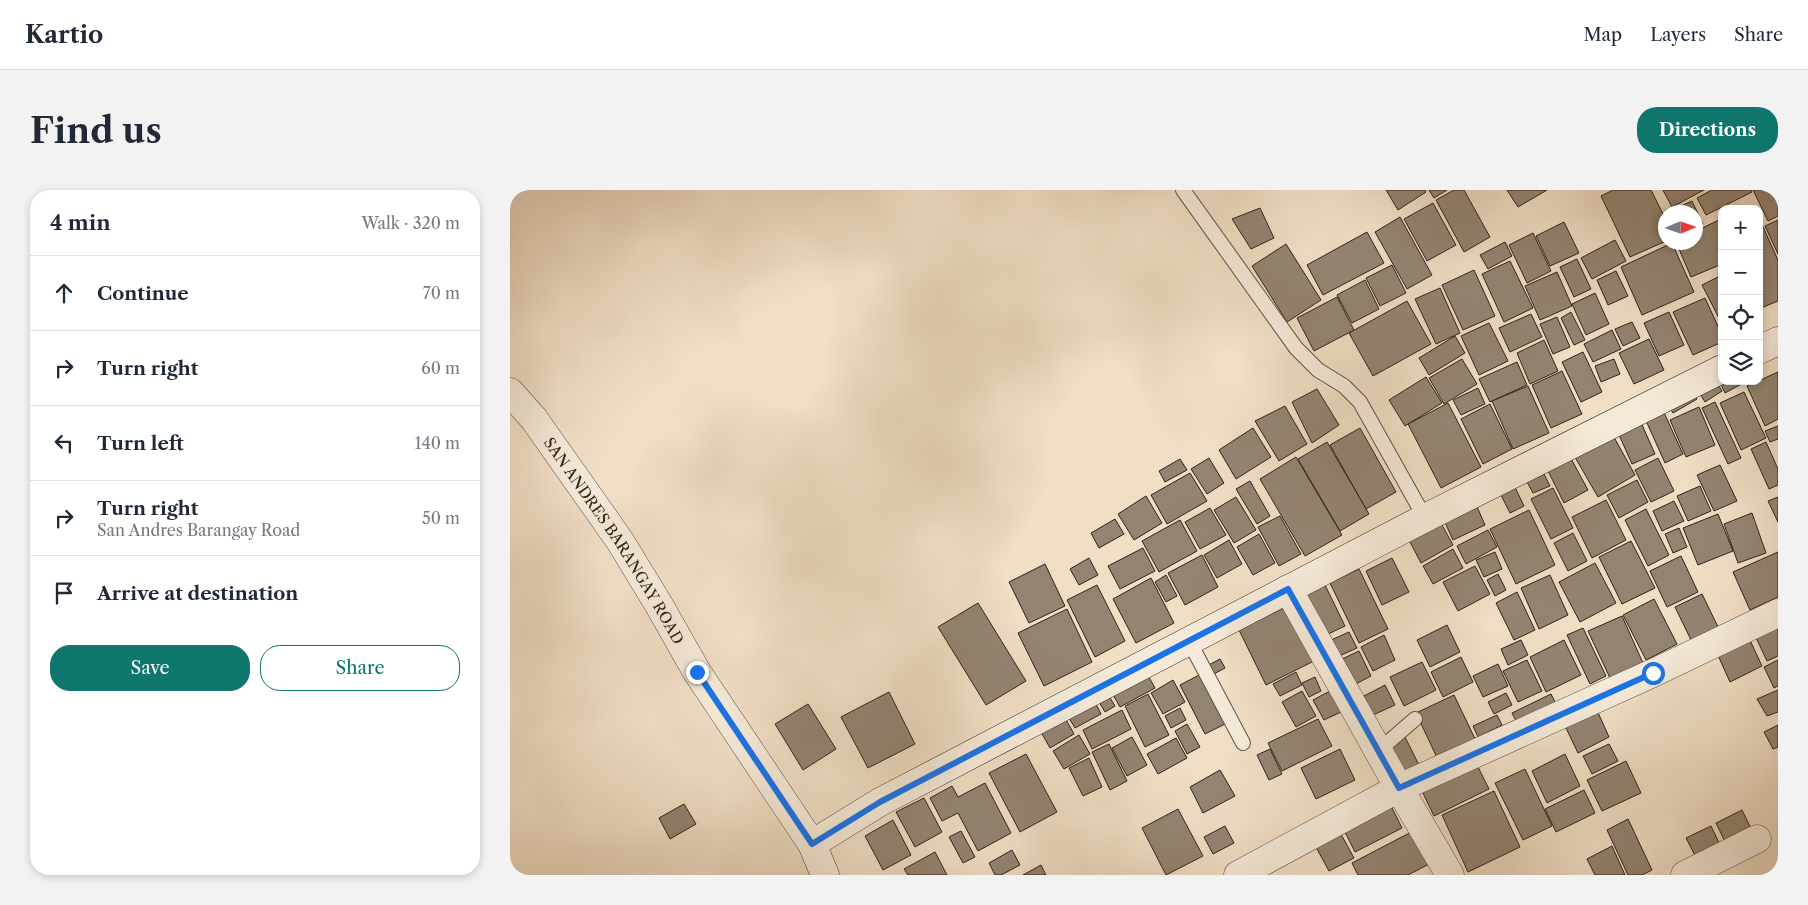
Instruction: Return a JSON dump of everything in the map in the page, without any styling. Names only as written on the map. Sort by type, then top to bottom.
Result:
[{"type":"street","points":[[1763,348],[1778,341]]},
{"type":"street","points":[[812,844],[880,802],[1425,518],[1718,371]]},
{"type":"street","name":"SAN ANDRES BARANGAY ROAD","points":[[510,392],[534,419],[620,541],[697,672],[812,844],[825,875]]},
{"type":"street","points":[[1288,589],[1378,751],[1450,875]]},
{"type":"street","points":[[1238,875],[1399,788],[1653,673],[1778,613]]},
{"type":"street","points":[[1685,875],[1757,839]]},
{"type":"lane","points":[[1183,190],[1296,348],[1318,370],[1344,386],[1360,402],[1425,518]]},
{"type":"lane","points":[[1189,641],[1243,743]]},
{"type":"lane","points":[[1378,751],[1415,718]]},
{"type":"building","points":[[1386,190],[1425,190],[1426,192],[1398,210]]},
{"type":"building","points":[[1429,190],[1447,190],[1434,198]]},
{"type":"building","points":[[1454,190],[1464,190],[1490,237],[1464,252],[1436,200]]},
{"type":"building","points":[[1507,190],[1547,190],[1518,207]]},
{"type":"building","points":[[1613,190],[1651,190],[1658,205],[1658,245],[1630,257],[1601,196]]},
{"type":"building","points":[[1663,190],[1704,190],[1676,205],[1671,205]]},
{"type":"building","points":[[1712,190],[1751,190],[1752,192],[1726,205],[1718,205],[1718,209],[1706,215],[1703,205],[1701,205],[1697,198]]},
{"type":"building","points":[[1753,190],[1773,190],[1778,201],[1778,216],[1768,221],[1763,211],[1763,205],[1760,205]]},
{"type":"building","points":[[1692,201],[1694,205],[1683,205]]},
{"type":"building","points":[[1433,203],[1456,245],[1427,261],[1404,219]]},
{"type":"building","points":[[1260,208],[1274,238],[1251,249],[1232,219]]},
{"type":"building","points":[[1400,217],[1432,275],[1407,289],[1375,232]]},
{"type":"building","points":[[1718,220],[1718,266],[1691,277],[1679,250],[1703,250],[1703,228]]},
{"type":"building","points":[[1778,220],[1778,254],[1765,226]]},
{"type":"building","points":[[1564,222],[1579,253],[1550,266],[1536,236]]},
{"type":"building","points":[[1763,227],[1778,260],[1778,301],[1763,307]]},
{"type":"building","points":[[1367,232],[1384,263],[1323,295],[1307,265]]},
{"type":"building","points":[[1533,233],[1551,271],[1527,283],[1509,245]]},
{"type":"building","points":[[1615,240],[1626,261],[1592,279],[1581,258]]},
{"type":"building","points":[[1505,242],[1512,256],[1488,269],[1480,255]]},
{"type":"building","points":[[1286,244],[1321,300],[1287,322],[1252,266]]},
{"type":"building","points":[[1658,250],[1675,250],[1694,292],[1642,315],[1621,267]]},
{"type":"building","points":[[1577,259],[1591,289],[1574,297],[1560,267]]},
{"type":"building","points":[[1510,261],[1533,308],[1504,322],[1482,274]]},
{"type":"building","points":[[1392,265],[1406,293],[1380,306],[1366,278]]},
{"type":"building","points":[[1474,270],[1495,316],[1463,330],[1442,285]]},
{"type":"building","points":[[1616,271],[1628,296],[1608,305],[1597,280]]},
{"type":"building","points":[[1557,272],[1572,306],[1540,320],[1525,286]]},
{"type":"building","points":[[1718,277],[1718,316],[1702,285]]},
{"type":"building","points":[[1365,280],[1379,309],[1352,323],[1337,295]]},
{"type":"building","points":[[1440,288],[1460,333],[1436,344],[1415,299]]},
{"type":"building","points":[[1595,293],[1609,324],[1586,335],[1572,304]]},
{"type":"building","points":[[1337,297],[1354,330],[1314,351],[1297,318]]},
{"type":"building","points":[[1705,298],[1718,326],[1718,344],[1693,355],[1673,312]]},
{"type":"building","points":[[1407,301],[1431,344],[1373,376],[1349,333]]},
{"type":"building","points":[[1571,312],[1585,340],[1574,345],[1561,318]]},
{"type":"building","points":[[1669,312],[1684,345],[1659,356],[1644,323]]},
{"type":"building","points":[[1531,314],[1542,337],[1510,352],[1499,328]]},
{"type":"building","points":[[1557,317],[1570,347],[1553,354],[1540,324]]},
{"type":"building","points":[[1632,322],[1640,338],[1623,346],[1615,329]]},
{"type":"building","points":[[1489,323],[1508,361],[1479,375],[1461,336]]},
{"type":"building","points":[[1612,330],[1621,349],[1593,362],[1584,344]]},
{"type":"building","points":[[1455,336],[1465,353],[1429,375],[1419,358]]},
{"type":"building","points":[[1649,339],[1664,370],[1634,384],[1619,353]]},
{"type":"building","points":[[1544,340],[1558,371],[1530,384],[1517,353]]},
{"type":"building","points":[[1583,352],[1602,392],[1581,402],[1562,362]]},
{"type":"building","points":[[1462,359],[1477,384],[1444,404],[1429,378]]},
{"type":"building","points":[[1614,359],[1620,374],[1601,382],[1595,366]]},
{"type":"building","points":[[1517,362],[1527,385],[1490,402],[1479,379]]},
{"type":"building","points":[[1562,371],[1582,414],[1551,428],[1532,385]]},
{"type":"building","points":[[1778,372],[1778,419],[1765,426],[1747,386],[1763,385],[1763,379]]},
{"type":"building","points":[[1426,377],[1442,403],[1405,426],[1389,400]]},
{"type":"building","points":[[1714,378],[1722,391],[1705,402],[1697,389]]},
{"type":"building","points":[[1721,385],[1740,385],[1725,393]]},
{"type":"building","points":[[1528,386],[1549,433],[1513,449],[1492,401]]},
{"type":"building","points":[[1690,387],[1697,399],[1673,413],[1666,401]]},
{"type":"building","points":[[1478,388],[1485,404],[1461,415],[1453,400]]},
{"type":"building","points":[[1317,389],[1339,425],[1312,443],[1292,402]]},
{"type":"building","points":[[1744,392],[1766,438],[1741,450],[1720,403]]},
{"type":"building","points":[[1715,402],[1741,458],[1728,464],[1702,408]]},
{"type":"building","points":[[1448,403],[1481,467],[1441,488],[1408,424]]},
{"type":"building","points":[[1490,404],[1512,449],[1483,464],[1461,419]]},
{"type":"building","points":[[1285,406],[1307,444],[1279,461],[1255,421]]},
{"type":"building","points":[[1661,406],[1683,454],[1665,463],[1643,414]]},
{"type":"building","points":[[1699,407],[1715,445],[1686,457],[1670,420]]},
{"type":"building","points":[[1639,418],[1655,454],[1632,464],[1616,428]]},
{"type":"building","points":[[1778,426],[1778,439],[1770,442],[1765,431]]},
{"type":"building","points":[[1253,428],[1271,457],[1236,479],[1219,450]]},
{"type":"building","points":[[1360,428],[1396,492],[1366,509],[1330,445]]},
{"type":"building","points":[[1610,430],[1635,475],[1598,497],[1572,452]]},
{"type":"building","points":[[1327,442],[1369,514],[1340,531],[1298,459]]},
{"type":"building","points":[[1766,442],[1778,469],[1778,485],[1769,489],[1751,449]]},
{"type":"building","points":[[1568,453],[1588,490],[1564,503],[1545,465]]},
{"type":"building","points":[[1296,457],[1342,535],[1305,556],[1260,479]]},
{"type":"building","points":[[1209,458],[1224,483],[1207,494],[1191,469]]},
{"type":"building","points":[[1658,458],[1674,491],[1651,502],[1635,470]]},
{"type":"building","points":[[1180,459],[1187,470],[1165,482],[1159,471]]},
{"type":"building","points":[[1720,465],[1737,501],[1714,511],[1697,475]]},
{"type":"building","points":[[1190,473],[1207,501],[1167,524],[1151,495]]},
{"type":"building","points":[[1544,474],[1550,486],[1533,493],[1527,482]]},
{"type":"building","points":[[1637,480],[1648,502],[1619,518],[1607,495]]},
{"type":"building","points":[[1250,481],[1270,516],[1257,524],[1236,489]]},
{"type":"building","points":[[1512,481],[1524,506],[1510,513],[1498,489]]},
{"type":"building","points":[[1700,486],[1711,511],[1688,521],[1677,496]]},
{"type":"building","points":[[1553,488],[1573,528],[1551,539],[1531,499]]},
{"type":"building","points":[[1146,496],[1162,523],[1134,540],[1118,514]]},
{"type":"building","points":[[1236,497],[1256,530],[1234,543],[1214,510]]},
{"type":"building","points":[[1778,497],[1778,522],[1768,501]]},
{"type":"building","points":[[1606,500],[1626,540],[1592,558],[1572,517]]},
{"type":"building","points":[[1674,501],[1684,521],[1662,531],[1653,511]]},
{"type":"building","points":[[1475,502],[1485,525],[1453,540],[1442,516]]},
{"type":"building","points":[[1210,508],[1226,535],[1200,549],[1185,522]]},
{"type":"building","points":[[1646,509],[1669,555],[1648,566],[1625,520]]},
{"type":"building","points":[[1529,510],[1555,565],[1516,584],[1490,529]]},
{"type":"building","points":[[1752,513],[1766,553],[1738,563],[1724,524]]},
{"type":"building","points":[[1718,514],[1733,551],[1698,565],[1683,528]]},
{"type":"building","points":[[1280,516],[1301,554],[1279,566],[1258,527]]},
{"type":"building","points":[[1115,519],[1124,534],[1099,548],[1091,533]]},
{"type":"building","points":[[1180,520],[1197,551],[1159,572],[1142,541]]},
{"type":"building","points":[[1441,523],[1453,545],[1421,563],[1409,540]]},
{"type":"building","points":[[1679,528],[1687,547],[1673,553],[1665,534]]},
{"type":"building","points":[[1488,530],[1497,547],[1466,564],[1457,546]]},
{"type":"building","points":[[1573,533],[1587,561],[1568,571],[1554,543]]},
{"type":"building","points":[[1259,534],[1275,563],[1253,575],[1237,547]]},
{"type":"building","points":[[1229,540],[1242,564],[1217,578],[1204,555]]},
{"type":"building","points":[[1631,541],[1655,588],[1622,604],[1599,557]]},
{"type":"building","points":[[1143,548],[1155,571],[1120,589],[1108,566]]},
{"type":"building","points":[[1453,549],[1463,568],[1433,584],[1423,566]]},
{"type":"building","points":[[1495,552],[1502,569],[1484,577],[1476,560]]},
{"type":"building","points":[[1778,552],[1778,597],[1750,610],[1733,572]]},
{"type":"building","points":[[1202,555],[1218,587],[1185,605],[1168,573]]},
{"type":"building","points":[[1681,556],[1698,592],[1667,607],[1650,571]]},
{"type":"building","points":[[1089,558],[1098,575],[1079,585],[1070,569]]},
{"type":"building","points":[[1392,558],[1409,592],[1382,605],[1366,571]]},
{"type":"building","points":[[1595,563],[1616,603],[1580,622],[1559,582]]},
{"type":"building","points":[[1045,564],[1065,606],[1029,623],[1009,582]]},
{"type":"building","points":[[1475,566],[1490,594],[1458,611],[1443,582]]},
{"type":"building","points":[[1359,569],[1388,629],[1359,643],[1330,583]]},
{"type":"building","points":[[1498,574],[1506,590],[1495,596],[1487,580]]},
{"type":"building","points":[[1166,575],[1177,596],[1166,602],[1155,582]]},
{"type":"building","points":[[1550,575],[1568,615],[1539,629],[1521,588]]},
{"type":"building","points":[[1151,578],[1174,623],[1136,643],[1113,599]]},
{"type":"building","points":[[1097,585],[1125,641],[1095,657],[1067,600]]},
{"type":"building","points":[[1325,585],[1345,626],[1324,636],[1305,594]]},
{"type":"building","points":[[1517,592],[1535,630],[1514,640],[1496,603]]},
{"type":"building","points":[[1702,594],[1720,631],[1693,644],[1675,607]]},
{"type":"building","points":[[1654,599],[1677,644],[1646,660],[1623,615]]},
{"type":"building","points":[[978,603],[1026,681],[986,705],[938,627]]},
{"type":"building","points":[[1287,606],[1314,661],[1266,685],[1239,630]]},
{"type":"building","points":[[1067,609],[1092,662],[1044,686],[1018,633]]},
{"type":"building","points":[[1622,616],[1643,663],[1610,678],[1588,631]]},
{"type":"building","points":[[1778,616],[1778,656],[1767,661],[1752,629]]},
{"type":"building","points":[[1447,625],[1460,652],[1430,667],[1417,640]]},
{"type":"building","points":[[1583,628],[1606,676],[1590,684],[1567,635]]},
{"type":"building","points":[[1349,632],[1357,648],[1337,657],[1329,641]]},
{"type":"building","points":[[1384,635],[1395,660],[1373,671],[1361,647]]},
{"type":"building","points":[[1748,636],[1762,666],[1730,682],[1716,651]]},
{"type":"building","points":[[1521,640],[1528,655],[1508,665],[1501,649]]},
{"type":"building","points":[[1564,640],[1581,675],[1546,692],[1530,657]]},
{"type":"building","points":[[1359,651],[1371,676],[1352,686],[1340,660]]},
{"type":"building","points":[[1461,657],[1473,682],[1443,697],[1431,672]]},
{"type":"building","points":[[1220,659],[1225,668],[1212,675],[1207,666]]},
{"type":"building","points":[[1527,660],[1542,691],[1518,702],[1503,671]]},
{"type":"building","points":[[1778,660],[1778,686],[1774,688],[1764,667]]},
{"type":"building","points":[[1422,662],[1436,690],[1404,706],[1390,677]]},
{"type":"building","points":[[1498,664],[1508,686],[1483,697],[1473,676]]},
{"type":"building","points":[[1296,672],[1302,685],[1280,696],[1273,684]]},
{"type":"building","points":[[1147,674],[1155,688],[1120,707],[1112,693]]},
{"type":"building","points":[[1201,674],[1225,724],[1205,734],[1180,685]]},
{"type":"building","points":[[1315,677],[1321,691],[1309,697],[1302,683]]},
{"type":"building","points":[[1173,680],[1185,702],[1163,714],[1151,693]]},
{"type":"building","points":[[1385,685],[1395,705],[1373,715],[1364,696]]},
{"type":"building","points":[[1778,690],[1778,712],[1767,716],[1757,699]]},
{"type":"building","points":[[1302,691],[1316,716],[1296,727],[1282,702]]},
{"type":"building","points":[[1330,691],[1341,712],[1324,720],[1313,700]]},
{"type":"building","points":[[889,692],[915,744],[868,768],[841,717]]},
{"type":"building","points":[[1506,693],[1512,705],[1494,714],[1488,702]]},
{"type":"building","points":[[1148,694],[1169,735],[1145,747],[1125,706]]},
{"type":"building","points":[[1551,694],[1558,708],[1519,727],[1512,713]]},
{"type":"building","points":[[1454,695],[1478,745],[1440,764],[1416,713]]},
{"type":"building","points":[[1109,696],[1115,706],[1105,712],[1099,702]]},
{"type":"building","points":[[1095,702],[1101,714],[1075,728],[1069,718]]},
{"type":"building","points":[[808,704],[836,749],[803,770],[775,724]]},
{"type":"building","points":[[1180,708],[1186,720],[1171,728],[1165,716]]},
{"type":"building","points":[[1596,708],[1609,737],[1578,753],[1564,724]]},
{"type":"building","points":[[1122,710],[1131,729],[1092,749],[1083,730]]},
{"type":"building","points":[[1497,715],[1502,725],[1478,737],[1473,726]]},
{"type":"building","points":[[1065,718],[1074,734],[1050,748],[1041,732]]},
{"type":"building","points":[[1318,719],[1332,746],[1282,771],[1268,743]]},
{"type":"building","points":[[1187,724],[1200,747],[1187,754],[1175,731]]},
{"type":"building","points":[[1778,725],[1778,747],[1773,749],[1764,732]]},
{"type":"building","points":[[1079,735],[1090,754],[1064,769],[1053,751]]},
{"type":"building","points":[[1132,737],[1147,765],[1127,776],[1112,748]]},
{"type":"building","points":[[1405,737],[1420,767],[1404,774],[1390,744]]},
{"type":"building","points":[[1176,738],[1187,758],[1158,774],[1147,754]]},
{"type":"building","points":[[1109,744],[1127,781],[1110,790],[1092,752]]},
{"type":"building","points":[[1609,744],[1618,761],[1592,774],[1583,756]]},
{"type":"building","points":[[1270,749],[1282,774],[1269,780],[1257,755]]},
{"type":"building","points":[[1340,749],[1355,780],[1316,799],[1301,768]]},
{"type":"building","points":[[1026,754],[1057,812],[1020,832],[989,773]]},
{"type":"building","points":[[1565,754],[1580,786],[1547,803],[1532,771]]},
{"type":"building","points":[[1089,758],[1102,787],[1083,796],[1069,768]]},
{"type":"building","points":[[1475,761],[1489,789],[1434,816],[1420,787]]},
{"type":"building","points":[[1626,761],[1641,793],[1602,811],[1587,780]]},
{"type":"building","points":[[1525,769],[1552,826],[1523,840],[1495,783]]},
{"type":"building","points":[[1220,770],[1235,796],[1203,813],[1190,787]]},
{"type":"building","points":[[985,783],[1011,833],[978,851],[958,813],[942,821],[930,798],[952,786],[958,797]]},
{"type":"building","points":[[1584,790],[1595,813],[1556,832],[1545,809]]},
{"type":"building","points":[[1494,791],[1520,847],[1468,872],[1442,815]]},
{"type":"building","points":[[924,798],[942,832],[915,847],[896,812]]},
{"type":"building","points":[[1387,798],[1402,828],[1355,852],[1340,822]]},
{"type":"building","points":[[684,804],[696,824],[670,839],[659,818]]},
{"type":"building","points":[[1178,809],[1203,856],[1166,875],[1142,828]]},
{"type":"building","points":[[1742,810],[1755,837],[1729,850],[1716,823]]},
{"type":"building","points":[[1628,819],[1652,870],[1642,875],[1628,875],[1607,830]]},
{"type":"building","points":[[893,820],[911,855],[883,870],[865,836]]},
{"type":"building","points":[[1336,825],[1354,858],[1329,871],[1311,838]]},
{"type":"building","points":[[1225,826],[1234,843],[1213,854],[1204,837]]},
{"type":"building","points":[[1711,826],[1723,851],[1699,863],[1686,838]]},
{"type":"building","points":[[1417,829],[1433,862],[1408,875],[1358,875],[1352,863]]},
{"type":"building","points":[[961,831],[975,857],[963,863],[949,837]]},
{"type":"building","points":[[1612,846],[1625,875],[1595,875],[1587,859]]},
{"type":"building","points":[[1012,850],[1020,865],[1001,875],[995,875],[989,863]]},
{"type":"building","points":[[935,852],[947,875],[908,875],[904,869]]},
{"type":"building","points":[[1041,865],[1046,875],[1023,875]]},
{"type":"route","points":[[697,672],[812,844],[880,802],[1288,589],[1399,788],[1653,673]]}]
